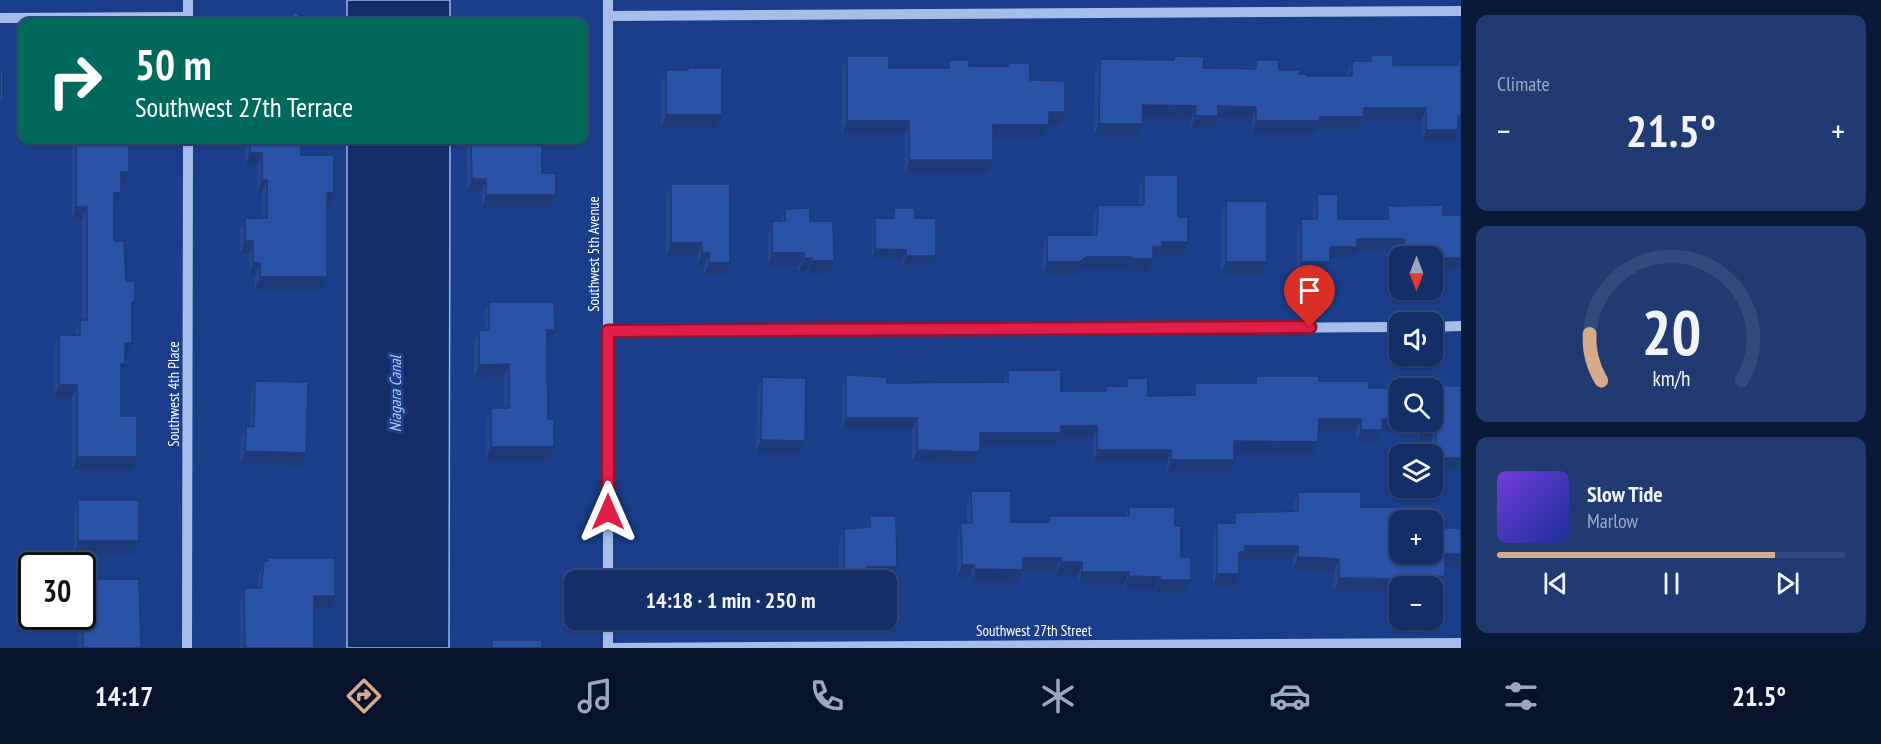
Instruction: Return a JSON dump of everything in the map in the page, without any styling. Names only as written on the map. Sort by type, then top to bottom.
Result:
[{"type":"street","points":[[188,0],[188,18]]},
{"type":"street","name":"Southwest 5th Avenue","points":[[608,0],[608,570]]},
{"type":"street","points":[[608,16],[1461,11]]},
{"type":"street","points":[[0,18],[18,18]]},
{"type":"street","name":"Southwest 4th Place","points":[[187,648],[188,144]]},
{"type":"street","points":[[1443,327],[1461,326]]},
{"type":"street","points":[[608,331],[1389,327]]},
{"type":"street","points":[[608,630],[608,648]]},
{"type":"street","name":"Southwest 27th Street","points":[[608,648],[1461,643]]},
{"type":"water","points":[[347,0],[450,0],[450,18],[347,18]]},
{"type":"water","name":"Niagara Canal","points":[[347,144],[450,144],[449,648],[347,648]]},
{"type":"building","points":[[295,12],[300,16],[320,16],[320,18],[250,18],[250,16],[291,16]]},
{"type":"building","points":[[1371,55],[1393,55],[1393,65],[1458,65],[1458,60],[1461,60],[1461,116],[1458,116],[1458,130],[1426,130],[1426,108],[1364,108],[1364,117],[1320,117],[1320,121],[1256,121],[1256,107],[1218,106],[1218,116],[1195,116],[1196,106],[1143,105],[1142,124],[1099,124],[1100,59],[1174,60],[1174,56],[1204,57],[1203,68],[1256,69],[1256,60],[1279,60],[1279,70],[1300,70],[1300,74],[1307,74],[1307,76],[1352,76],[1352,61],[1371,61]]},
{"type":"building","points":[[847,56],[889,56],[889,68],[949,68],[949,60],[969,60],[969,66],[1008,66],[1008,63],[1030,63],[1030,80],[1065,81],[1065,112],[1049,112],[1049,125],[993,125],[993,160],[909,160],[909,121],[847,121]]},
{"type":"building","points":[[688,68],[722,68],[722,115],[666,115],[666,70],[688,70]]},
{"type":"building","points":[[0,72],[3,72],[3,100],[0,100]]},
{"type":"building","points":[[76,144],[129,144],[129,172],[121,172],[121,193],[114,193],[114,241],[124,241],[126,281],[135,281],[135,302],[132,302],[132,343],[125,343],[125,364],[121,364],[121,416],[137,416],[137,457],[77,457],[77,385],[59,385],[59,335],[80,335],[80,320],[87,320],[87,207],[76,207]]},
{"type":"building","points":[[250,144],[301,144],[301,155],[334,155],[334,193],[327,193],[327,277],[260,277],[260,263],[253,263],[253,241],[245,241],[245,218],[267,218],[267,180],[262,180],[262,153],[250,153]]},
{"type":"building","points":[[471,144],[542,144],[542,173],[556,173],[556,195],[486,195],[486,179],[472,179]]},
{"type":"building","points":[[1144,175],[1178,175],[1178,217],[1188,217],[1188,242],[1162,242],[1162,247],[1153,247],[1153,259],[1086,257],[1079,262],[1047,262],[1047,235],[1097,235],[1098,205],[1144,205]]},
{"type":"building","points":[[671,184],[730,184],[730,263],[709,263],[709,253],[702,253],[702,243],[671,243]]},
{"type":"building","points":[[1317,194],[1338,194],[1338,219],[1388,219],[1388,206],[1443,205],[1443,215],[1461,215],[1461,258],[1443,258],[1443,246],[1404,245],[1404,239],[1357,239],[1357,247],[1330,247],[1330,262],[1301,262],[1301,219],[1317,219]]},
{"type":"building","points":[[1226,201],[1267,201],[1267,262],[1226,262]]},
{"type":"building","points":[[810,208],[810,221],[833,221],[834,261],[812,261],[812,258],[804,258],[804,253],[772,253],[772,221],[785,221],[785,209]]},
{"type":"building","points":[[894,208],[915,208],[915,218],[936,218],[936,256],[906,256],[906,250],[875,249],[875,218],[894,218]]},
{"type":"building","points":[[489,302],[554,302],[555,330],[547,330],[547,385],[548,419],[554,419],[554,447],[491,447],[491,408],[509,408],[509,364],[479,365],[479,330],[489,330]]},
{"type":"building","points":[[1008,370],[1061,370],[1061,391],[1106,391],[1106,386],[1127,386],[1127,378],[1148,378],[1148,396],[1195,395],[1195,383],[1256,383],[1256,376],[1319,376],[1319,381],[1369,381],[1369,388],[1389,388],[1389,419],[1382,419],[1382,430],[1361,430],[1361,419],[1319,419],[1318,442],[1234,441],[1234,460],[1171,460],[1171,450],[1097,450],[1097,426],[1061,426],[1061,433],[980,433],[980,452],[917,450],[917,418],[846,418],[846,375],[887,377],[887,383],[1008,382]]},
{"type":"building","points":[[762,377],[806,378],[805,441],[761,440]]},
{"type":"building","points":[[255,381],[308,382],[306,453],[245,451],[246,426],[254,427]]},
{"type":"building","points":[[1443,386],[1461,386],[1461,458],[1443,458],[1443,444],[1436,444],[1436,432],[1443,432]]},
{"type":"building","points":[[971,491],[1011,491],[1011,522],[1049,522],[1049,516],[1129,516],[1129,507],[1175,507],[1175,526],[1181,526],[1181,557],[1191,557],[1191,580],[1160,580],[1160,577],[1129,576],[1129,572],[1082,572],[1082,562],[1061,562],[1061,558],[1023,558],[1023,570],[975,569],[974,565],[962,565],[961,523],[972,523]]},
{"type":"building","points":[[1298,492],[1361,492],[1361,507],[1432,507],[1432,510],[1389,510],[1389,564],[1443,564],[1443,525],[1445,528],[1461,528],[1461,554],[1445,554],[1445,576],[1339,578],[1339,559],[1298,557],[1298,546],[1245,546],[1245,552],[1239,552],[1239,574],[1217,574],[1217,523],[1235,523],[1235,513],[1298,511]]},
{"type":"building","points":[[78,500],[139,500],[139,541],[78,541]]},
{"type":"building","points":[[870,516],[896,516],[897,567],[844,570],[844,529],[870,527]]},
{"type":"building","points":[[268,558],[335,558],[335,596],[314,596],[314,648],[245,648],[244,588],[261,588],[264,561],[268,561]]},
{"type":"building","points":[[96,579],[139,579],[141,648],[83,648],[83,630],[96,630]]},
{"type":"building","points":[[492,640],[542,640],[542,648],[492,648]]},
{"type":"route","points":[[608,512],[608,331],[1310,327]]}]
